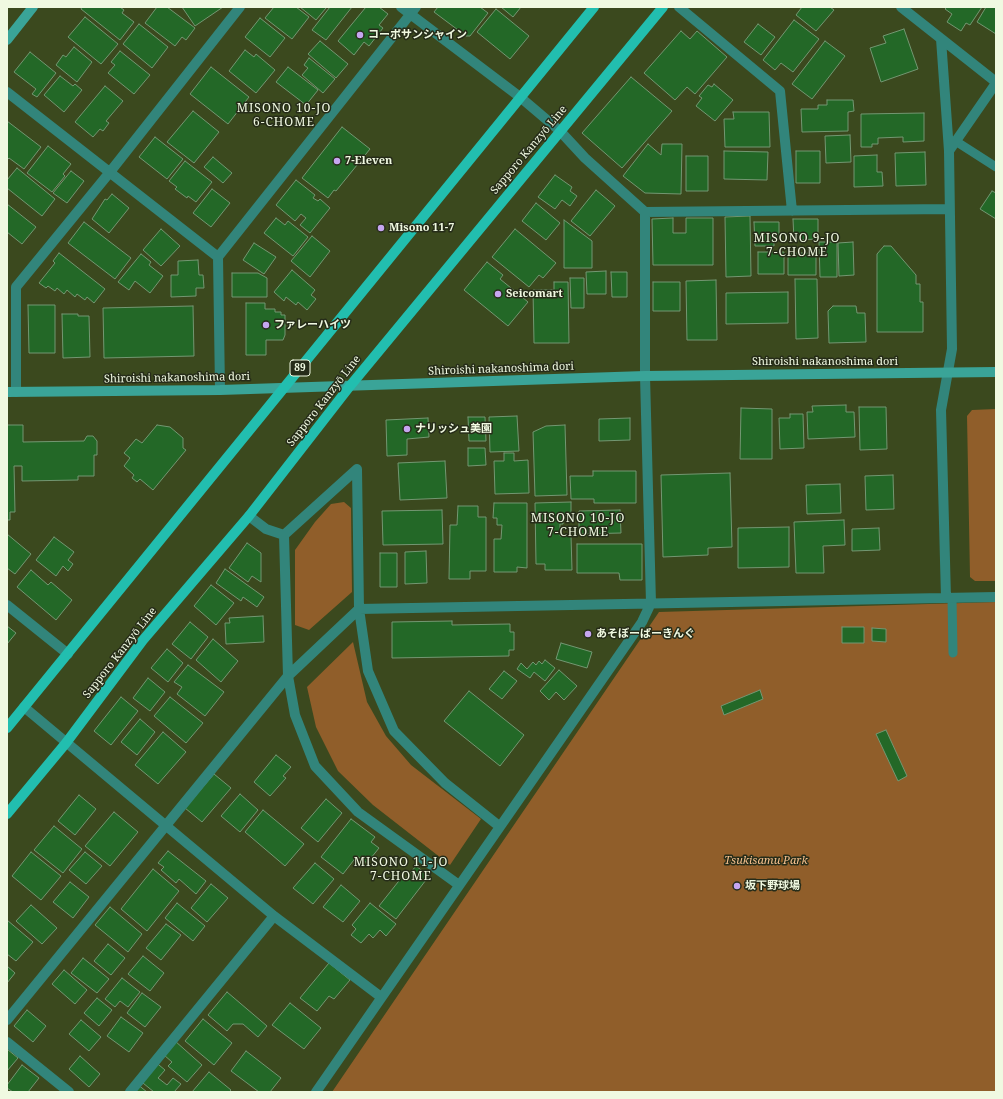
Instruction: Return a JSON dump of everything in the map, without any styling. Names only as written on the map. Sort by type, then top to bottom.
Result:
[{"type":"main road","name":"89","points":[[7,728],[594,7]]},
{"type":"main road","name":"Sapporo Kanzyō Line","points":[[7,814],[66,744],[143,640],[249,516],[350,386],[663,7]]},
{"type":"street","points":[[7,40],[33,7]]},
{"type":"street","points":[[12,392],[16,287],[110,172],[240,7]]},
{"type":"street","points":[[401,7],[413,11],[520,97],[560,131],[585,158],[645,212],[949,209]]},
{"type":"street","points":[[678,7],[780,91],[792,211]]},
{"type":"street","points":[[901,7],[996,82],[949,151]]},
{"type":"street","points":[[220,390],[218,257],[413,11]]},
{"type":"street","points":[[941,39],[949,151],[952,349],[941,410],[949,598]]},
{"type":"street","points":[[7,92],[218,257]]},
{"type":"street","points":[[316,1092],[499,826],[642,622],[651,603],[645,376],[645,212]]},
{"type":"street","name":"Shiroishi nakanoshima dori","points":[[12,392],[220,390],[645,376],[996,372]]},
{"type":"street","points":[[459,885],[358,812],[314,766],[295,715],[288,676],[284,535],[357,469],[359,608],[368,672],[394,731],[445,783],[499,826]]},
{"type":"street","points":[[249,516],[266,529],[284,535]]},
{"type":"street","points":[[7,1020],[288,676],[359,608],[996,597]]},
{"type":"street","points":[[7,605],[68,654]]},
{"type":"street","points":[[24,707],[165,827],[274,916],[381,997]]},
{"type":"street","points":[[130,1092],[274,916]]},
{"type":"street","points":[[7,1042],[69,1092]]},
{"type":"lane","points":[[956,142],[996,168]]},
{"type":"lane","points":[[949,598],[953,653]]},
{"type":"green space","points":[[996,409],[996,581],[975,581],[970,577],[967,416],[972,410]]},
{"type":"green space","points":[[344,502],[351,508],[352,592],[309,630],[295,625],[295,550],[315,522],[331,504]]},
{"type":"green space","name":"Tsukisamu Park","points":[[996,602],[996,1092],[332,1092],[659,612]]},
{"type":"green space","points":[[353,642],[367,702],[386,736],[411,765],[481,819],[450,865],[373,805],[338,771],[316,727],[307,687]]},
{"type":"building","points":[[82,7],[120,7],[124,10],[122,13],[134,22],[120,40],[81,9]]},
{"type":"building","points":[[157,7],[167,7],[195,28],[186,40],[182,37],[175,46],[145,23]]},
{"type":"building","points":[[182,7],[223,7],[195,26]]},
{"type":"building","points":[[274,7],[296,7],[309,17],[292,39],[265,18]]},
{"type":"building","points":[[300,7],[324,7],[326,8],[316,20]]},
{"type":"building","points":[[330,7],[352,7],[326,40],[312,30]]},
{"type":"building","name":"コーポサンシャイン","points":[[366,7],[379,7],[388,14],[379,25],[383,28],[369,46],[364,42],[354,55],[338,41]]},
{"type":"building","points":[[438,7],[480,7],[488,13],[470,36],[466,36],[434,12]]},
{"type":"building","points":[[501,7],[521,7],[513,17]]},
{"type":"building","points":[[802,7],[830,7],[834,10],[816,31],[796,15]]},
{"type":"building","points":[[947,7],[982,7],[970,25],[966,23],[961,31],[947,22],[952,14],[945,9]]},
{"type":"building","points":[[986,7],[996,7],[996,34],[977,22]]},
{"type":"building","points":[[496,9],[529,36],[510,59],[477,32]]},
{"type":"building","points":[[85,17],[118,44],[101,64],[68,37]]},
{"type":"building","points":[[260,18],[285,38],[270,57],[245,37]]},
{"type":"building","points":[[794,20],[819,39],[793,72],[781,63],[775,70],[763,60]]},
{"type":"building","points":[[139,24],[168,47],[152,68],[123,44]]},
{"type":"building","points":[[758,24],[775,37],[761,55],[744,42]]},
{"type":"building","points":[[904,29],[918,69],[881,82],[870,48],[886,43],[883,36]]},
{"type":"building","points":[[681,31],[690,39],[697,31],[727,57],[695,94],[687,87],[675,100],[644,73]]},
{"type":"building","points":[[320,41],[348,64],[336,78],[308,54]]},
{"type":"building","points":[[825,41],[845,56],[812,99],[792,84]]},
{"type":"building","points":[[74,47],[92,62],[77,82],[56,65],[63,55],[66,57]]},
{"type":"building","points":[[245,50],[254,57],[256,54],[275,70],[256,93],[229,71]]},
{"type":"building","points":[[120,51],[150,75],[134,94],[108,73],[115,65],[111,62]]},
{"type":"building","points":[[30,52],[56,73],[37,97],[32,94],[36,89],[14,72]]},
{"type":"building","points":[[309,58],[335,79],[323,93],[302,75],[308,68],[304,65]]},
{"type":"building","points":[[211,67],[249,97],[228,124],[190,94]]},
{"type":"building","points":[[288,67],[318,90],[306,105],[276,82]]},
{"type":"building","points":[[60,76],[73,86],[75,84],[82,90],[64,112],[44,95]]},
{"type":"building","points":[[631,77],[672,111],[622,168],[582,133]]},
{"type":"building","points":[[714,84],[733,100],[715,121],[696,106],[702,98],[699,96],[708,85],[712,87]]},
{"type":"building","points":[[105,86],[123,101],[106,121],[109,123],[103,131],[100,129],[93,137],[75,122]]},
{"type":"building","points":[[827,100],[853,100],[854,111],[848,112],[848,131],[802,132],[801,109],[818,109],[818,105],[827,105]]},
{"type":"building","points":[[193,111],[219,132],[194,163],[167,142]]},
{"type":"building","points":[[733,112],[769,112],[770,147],[725,147],[724,119],[734,119]]},
{"type":"building","points":[[924,113],[924,141],[903,142],[903,137],[878,138],[878,144],[872,144],[872,147],[861,147],[861,114]]},
{"type":"building","points":[[7,121],[41,147],[24,169],[9,158],[7,160]]},
{"type":"building","points":[[342,127],[370,149],[336,191],[334,190],[328,198],[302,178]]},
{"type":"building","points":[[850,135],[851,162],[826,163],[825,136]]},
{"type":"building","points":[[155,137],[183,159],[167,179],[139,157]]},
{"type":"building","points":[[648,144],[661,155],[662,144],[682,144],[681,194],[645,193],[623,176]]},
{"type":"building","points":[[48,146],[71,164],[63,174],[65,176],[52,192],[27,173]]},
{"type":"building","points":[[724,151],[768,152],[767,180],[724,179]]},
{"type":"building","points":[[796,151],[820,151],[820,183],[796,183]]},
{"type":"building","points":[[925,152],[926,185],[896,186],[895,153]]},
{"type":"building","points":[[877,155],[877,172],[882,172],[883,186],[854,187],[854,156]]},
{"type":"building","points":[[686,156],[708,156],[708,191],[686,191]]},
{"type":"building","points":[[213,157],[232,173],[223,183],[204,167]]},
{"type":"building","points":[[185,161],[212,182],[196,202],[188,196],[187,198],[175,189],[177,187],[169,181]]},
{"type":"building","points":[[17,168],[55,199],[42,216],[7,188],[7,180]]},
{"type":"building","points":[[71,171],[84,181],[67,203],[53,193]]},
{"type":"building","points":[[555,175],[572,187],[570,191],[577,196],[570,206],[562,200],[555,209],[538,197]]},
{"type":"building","points":[[296,180],[315,195],[313,198],[318,201],[320,199],[330,208],[310,233],[300,225],[306,218],[301,214],[295,221],[276,205]]},
{"type":"building","points":[[212,189],[230,203],[211,227],[193,213]]},
{"type":"building","points":[[596,190],[615,206],[590,236],[571,221]]},
{"type":"building","points":[[992,191],[996,193],[996,219],[980,209]]},
{"type":"building","points":[[112,194],[129,208],[109,233],[92,219],[105,199],[107,200]]},
{"type":"building","points":[[536,203],[560,223],[546,240],[522,221]]},
{"type":"building","points":[[7,204],[36,227],[22,244],[7,232]]},
{"type":"building","points":[[750,216],[751,276],[726,277],[725,217]]},
{"type":"building","points":[[276,218],[285,225],[288,221],[308,237],[293,256],[264,233]]},
{"type":"building","points":[[673,218],[673,233],[686,233],[686,218],[713,218],[713,265],[653,265],[652,219]]},
{"type":"building","points":[[793,219],[818,219],[818,239],[794,240]]},
{"type":"building","points":[[564,220],[592,241],[592,268],[564,268]]},
{"type":"building","points":[[84,222],[131,258],[115,279],[68,243]]},
{"type":"building","points":[[754,222],[779,222],[779,238],[774,238],[774,246],[755,246]]},
{"type":"building","points":[[161,229],[180,246],[161,266],[143,250]]},
{"type":"building","points":[[515,229],[556,263],[543,278],[539,275],[529,287],[492,257]]},
{"type":"building","points":[[312,236],[330,251],[310,277],[291,261]]},
{"type":"building","points":[[819,242],[837,242],[837,277],[820,277]]},
{"type":"building","points":[[853,242],[854,275],[839,276],[838,243]]},
{"type":"building","points":[[254,243],[276,257],[264,274],[243,260]]},
{"type":"building","points":[[884,246],[891,246],[916,275],[916,284],[920,284],[920,302],[923,302],[923,332],[877,332],[877,254]]},
{"type":"building","points":[[758,252],[784,252],[784,274],[758,274]]},
{"type":"building","points":[[59,253],[105,289],[94,303],[87,297],[85,300],[77,294],[75,297],[67,290],[64,294],[57,288],[55,291],[48,286],[46,288],[39,283],[55,263],[53,261]]},
{"type":"building","points":[[788,253],[816,253],[816,275],[788,275]]},
{"type":"building","points":[[141,254],[151,262],[149,265],[163,276],[150,293],[135,281],[129,290],[118,282]]},
{"type":"building","points":[[198,260],[199,275],[203,275],[204,288],[196,288],[196,296],[171,297],[171,275],[178,275],[178,261]]},
{"type":"building","points":[[487,262],[503,275],[500,279],[528,302],[508,326],[464,290]]},
{"type":"building","points":[[292,270],[315,290],[311,295],[316,299],[307,310],[298,302],[296,305],[286,297],[284,301],[274,292]]},
{"type":"building","points":[[606,271],[606,294],[587,294],[586,272]]},
{"type":"building","points":[[611,272],[627,272],[627,297],[612,297]]},
{"type":"building","points":[[232,273],[258,273],[267,278],[267,297],[232,297]]},
{"type":"building","points":[[570,278],[584,278],[584,308],[571,308]]},
{"type":"building","points":[[795,279],[817,279],[818,338],[796,339]]},
{"type":"building","points":[[716,280],[717,340],[687,340],[686,281]]},
{"type":"building","points":[[554,282],[568,282],[569,343],[534,343],[533,290],[554,290]]},
{"type":"building","points":[[653,282],[680,282],[680,311],[653,311]]},
{"type":"building","points":[[788,292],[788,323],[726,324],[726,293]]},
{"type":"building","name":"ファレーハイツ","points":[[246,303],[265,303],[265,309],[275,309],[275,312],[281,312],[281,315],[285,315],[285,335],[283,340],[266,340],[266,355],[246,355]]},
{"type":"building","points":[[28,305],[55,305],[55,353],[29,353]]},
{"type":"building","points":[[193,306],[194,356],[104,358],[103,308]]},
{"type":"building","points":[[833,306],[856,306],[857,313],[865,313],[866,342],[829,343],[828,311]]},
{"type":"building","points":[[62,314],[89,316],[90,357],[63,358]]},
{"type":"building","points":[[846,405],[846,412],[854,412],[855,437],[808,439],[807,412],[813,412],[812,406]]},
{"type":"building","points":[[859,407],[886,407],[887,449],[860,450]]},
{"type":"building","points":[[741,408],[772,409],[772,459],[740,459]]},
{"type":"building","points":[[790,414],[803,414],[804,448],[780,449],[779,418],[790,418]]},
{"type":"building","points":[[517,416],[519,451],[490,452],[489,417]]},
{"type":"building","points":[[468,417],[485,417],[486,441],[469,441]]},
{"type":"building","name":"ナリッシュ美園","points":[[428,418],[429,437],[407,439],[407,455],[387,456],[386,420]]},
{"type":"building","points":[[630,418],[630,440],[599,441],[599,419]]},
{"type":"building","points":[[7,425],[23,425],[23,442],[84,441],[87,436],[93,436],[97,441],[97,455],[94,455],[94,476],[78,476],[78,480],[22,481],[22,466],[14,466],[15,512],[10,512],[10,520],[7,520]]},
{"type":"building","points":[[157,425],[170,427],[183,438],[183,448],[186,450],[153,490],[140,479],[137,482],[132,478],[134,475],[124,466],[130,458],[124,453],[136,439],[142,443]]},
{"type":"building","points":[[565,425],[567,495],[535,496],[533,432],[546,426]]},
{"type":"building","points":[[468,448],[485,448],[486,465],[468,466]]},
{"type":"building","points":[[504,453],[514,453],[514,461],[528,460],[529,493],[495,494],[494,461],[504,461]]},
{"type":"building","points":[[445,461],[447,498],[400,500],[398,463]]},
{"type":"building","points":[[593,471],[636,471],[636,503],[594,503],[594,499],[571,499],[570,476],[593,476]]},
{"type":"building","points":[[730,473],[732,547],[708,548],[708,555],[663,557],[661,475]]},
{"type":"building","points":[[893,475],[894,509],[866,510],[865,476]]},
{"type":"building","points":[[840,484],[841,513],[807,514],[806,485]]},
{"type":"building","points":[[571,502],[571,515],[563,515],[563,524],[560,524],[560,536],[571,536],[572,570],[545,570],[545,564],[536,564],[535,503]]},
{"type":"building","points":[[494,503],[527,503],[527,568],[517,567],[517,572],[494,572],[494,539],[501,539],[502,525],[497,525],[497,518],[493,518]]},
{"type":"building","points":[[458,506],[478,506],[478,517],[486,517],[486,571],[470,571],[470,579],[449,579],[450,525],[457,525]]},
{"type":"building","points":[[442,510],[443,544],[383,545],[382,511]]},
{"type":"building","points":[[620,510],[621,533],[579,534],[579,511]]},
{"type":"building","points":[[844,520],[845,545],[823,546],[824,573],[796,573],[794,522]]},
{"type":"building","points":[[789,527],[789,567],[738,568],[738,528]]},
{"type":"building","points":[[879,528],[880,550],[852,551],[852,529]]},
{"type":"building","points":[[7,534],[31,554],[15,574],[7,568]]},
{"type":"building","points":[[54,537],[74,552],[68,560],[73,564],[68,571],[63,566],[56,576],[36,560]]},
{"type":"building","points":[[247,543],[261,553],[261,582],[252,576],[248,582],[229,568]]},
{"type":"building","points":[[577,544],[642,544],[642,580],[620,580],[619,573],[577,573]]},
{"type":"building","points":[[426,551],[427,583],[405,584],[405,552]]},
{"type":"building","points":[[380,553],[397,553],[397,587],[380,587]]},
{"type":"building","points":[[225,569],[264,597],[257,607],[243,597],[241,601],[216,583]]},
{"type":"building","points":[[31,570],[48,585],[51,582],[72,600],[56,620],[17,587]]},
{"type":"building","points":[[211,585],[234,603],[216,625],[194,606]]},
{"type":"building","points":[[263,616],[264,642],[226,644],[225,623],[230,623],[229,618]]},
{"type":"building","points":[[452,621],[452,625],[510,624],[510,632],[514,632],[514,650],[509,650],[509,656],[392,658],[392,622]]},
{"type":"building","points":[[190,622],[208,637],[191,659],[172,644]]},
{"type":"building","points":[[7,626],[16,633],[7,644]]},
{"type":"building","points":[[842,627],[864,627],[864,643],[842,643]]},
{"type":"building","points":[[872,628],[886,629],[886,642],[872,641]]},
{"type":"building","points":[[213,639],[238,661],[221,682],[196,660]]},
{"type":"building","points":[[561,643],[592,652],[587,668],[556,659]]},
{"type":"building","points":[[167,649],[183,663],[168,682],[151,668]]},
{"type":"building","points":[[545,660],[555,668],[545,681],[534,672],[530,678],[517,669],[521,663],[527,669],[533,662],[536,665],[539,661],[542,664]]},
{"type":"building","points":[[188,665],[224,692],[205,716],[177,694],[182,687],[174,682]]},
{"type":"building","points":[[559,670],[577,686],[564,700],[556,692],[549,700],[540,691]]},
{"type":"building","points":[[504,671],[517,681],[502,699],[489,689]]},
{"type":"building","points":[[148,678],[165,692],[150,711],[133,698]]},
{"type":"building","points":[[760,690],[763,699],[724,715],[721,706]]},
{"type":"building","points":[[469,691],[524,735],[500,766],[444,721]]},
{"type":"building","points":[[121,697],[138,711],[111,745],[94,731]]},
{"type":"building","points":[[170,697],[203,723],[186,743],[154,716]]},
{"type":"building","points":[[140,719],[155,732],[137,755],[121,742]]},
{"type":"building","points":[[886,730],[907,776],[898,781],[876,734]]},
{"type":"building","points":[[163,732],[186,752],[158,784],[135,765]]},
{"type":"building","points":[[276,755],[291,767],[283,776],[286,778],[270,796],[254,782]]},
{"type":"building","points":[[214,774],[231,788],[202,822],[185,808]]},
{"type":"building","points":[[240,794],[258,810],[240,832],[221,816]]},
{"type":"building","points":[[79,795],[96,809],[75,835],[58,821]]},
{"type":"building","points":[[326,799],[342,813],[318,842],[301,828]]},
{"type":"building","points":[[263,810],[304,844],[285,866],[245,832]]},
{"type":"building","points":[[114,812],[138,832],[110,866],[85,846]]},
{"type":"building","points":[[351,819],[375,837],[371,842],[379,848],[367,863],[357,856],[343,874],[321,857]]},
{"type":"building","points":[[54,826],[82,849],[63,873],[34,850]]},
{"type":"building","points":[[168,851],[206,881],[196,894],[179,879],[176,883],[161,870],[164,867],[158,863]]},
{"type":"building","points":[[31,852],[61,876],[41,900],[12,876]]},
{"type":"building","points":[[85,852],[102,866],[86,884],[69,870]]},
{"type":"building","points":[[315,863],[334,879],[313,904],[293,888]]},
{"type":"building","points":[[416,866],[429,876],[396,919],[379,906],[402,877],[405,879]]},
{"type":"building","points":[[153,869],[179,891],[147,931],[121,909]]},
{"type":"building","points":[[70,882],[89,897],[73,918],[53,902]]},
{"type":"building","points":[[211,884],[228,898],[207,922],[191,908]]},
{"type":"building","points":[[341,885],[360,901],[343,922],[323,907]]},
{"type":"building","points":[[177,903],[205,926],[193,941],[165,918]]},
{"type":"building","points":[[370,903],[396,924],[386,936],[380,930],[373,938],[369,934],[361,943],[351,935],[356,929],[352,925]]},
{"type":"building","points":[[31,905],[57,928],[42,944],[16,921]]},
{"type":"building","points":[[110,907],[142,934],[128,952],[95,925]]},
{"type":"building","points":[[7,920],[33,942],[16,961],[7,954]]},
{"type":"building","points":[[166,924],[181,935],[161,960],[146,948]]},
{"type":"building","points":[[108,944],[125,958],[111,975],[94,961]]},
{"type":"building","points":[[143,956],[164,973],[150,991],[128,974]]},
{"type":"building","points":[[83,958],[109,979],[97,993],[71,973]]},
{"type":"building","points":[[329,963],[350,980],[334,999],[329,996],[317,1011],[300,998]]},
{"type":"building","points":[[7,966],[15,973],[7,983]]},
{"type":"building","points":[[64,970],[87,990],[75,1004],[52,984]]},
{"type":"building","points":[[122,978],[140,992],[128,1007],[120,1001],[115,1007],[105,999]]},
{"type":"building","points":[[227,992],[267,1026],[258,1037],[243,1024],[233,1024],[227,1031],[208,1015]]},
{"type":"building","points":[[142,993],[161,1007],[145,1027],[127,1013]]},
{"type":"building","points":[[97,998],[112,1010],[99,1026],[84,1013]]},
{"type":"building","points":[[290,1003],[321,1028],[304,1049],[272,1025]]},
{"type":"building","points":[[27,1010],[46,1026],[33,1042],[14,1026]]},
{"type":"building","points":[[121,1017],[143,1033],[129,1052],[107,1036]]},
{"type":"building","points":[[203,1019],[232,1043],[214,1065],[185,1041]]},
{"type":"building","points":[[81,1020],[101,1037],[89,1051],[69,1034]]},
{"type":"building","points":[[175,1041],[202,1065],[187,1082],[168,1066],[172,1062],[164,1055]]},
{"type":"building","points":[[7,1049],[18,1058],[7,1071]]},
{"type":"building","points":[[246,1051],[281,1078],[270,1092],[259,1092],[231,1071]]},
{"type":"building","points":[[80,1056],[100,1074],[89,1087],[69,1069]]},
{"type":"building","points":[[153,1060],[165,1070],[158,1078],[167,1085],[173,1078],[181,1084],[174,1092],[154,1092],[138,1079]]},
{"type":"building","points":[[22,1065],[39,1078],[28,1092],[13,1092],[7,1088],[7,1085]]},
{"type":"building","points":[[209,1072],[231,1090],[229,1092],[192,1092]]},
{"type":"building","points":[[137,1084],[147,1092],[130,1092]]},
{"type":"place","name":"コーポサンシャイン","points":[[360,35]]},
{"type":"place","name":"7-Eleven","points":[[337,161]]},
{"type":"place","name":"Misono 11-7","points":[[381,228]]},
{"type":"place","name":"Seicomart","points":[[498,294]]},
{"type":"place","name":"ファレーハイツ","points":[[266,325]]},
{"type":"place","name":"ナリッシュ美園","points":[[407,429]]},
{"type":"place","name":"あそぼーぱーきんぐ","points":[[588,634]]},
{"type":"place","name":"坂下野球場","points":[[737,886]]},
{"type":"district","name":"MISONO 10-JO 6-CHOME","points":[[284,116]]},
{"type":"district","name":"MISONO 9-JO 7-CHOME","points":[[797,246]]},
{"type":"district","name":"MISONO 10-JO 7-CHOME","points":[[578,526]]},
{"type":"district","name":"MISONO 11-JO 7-CHOME","points":[[401,870]]}]
